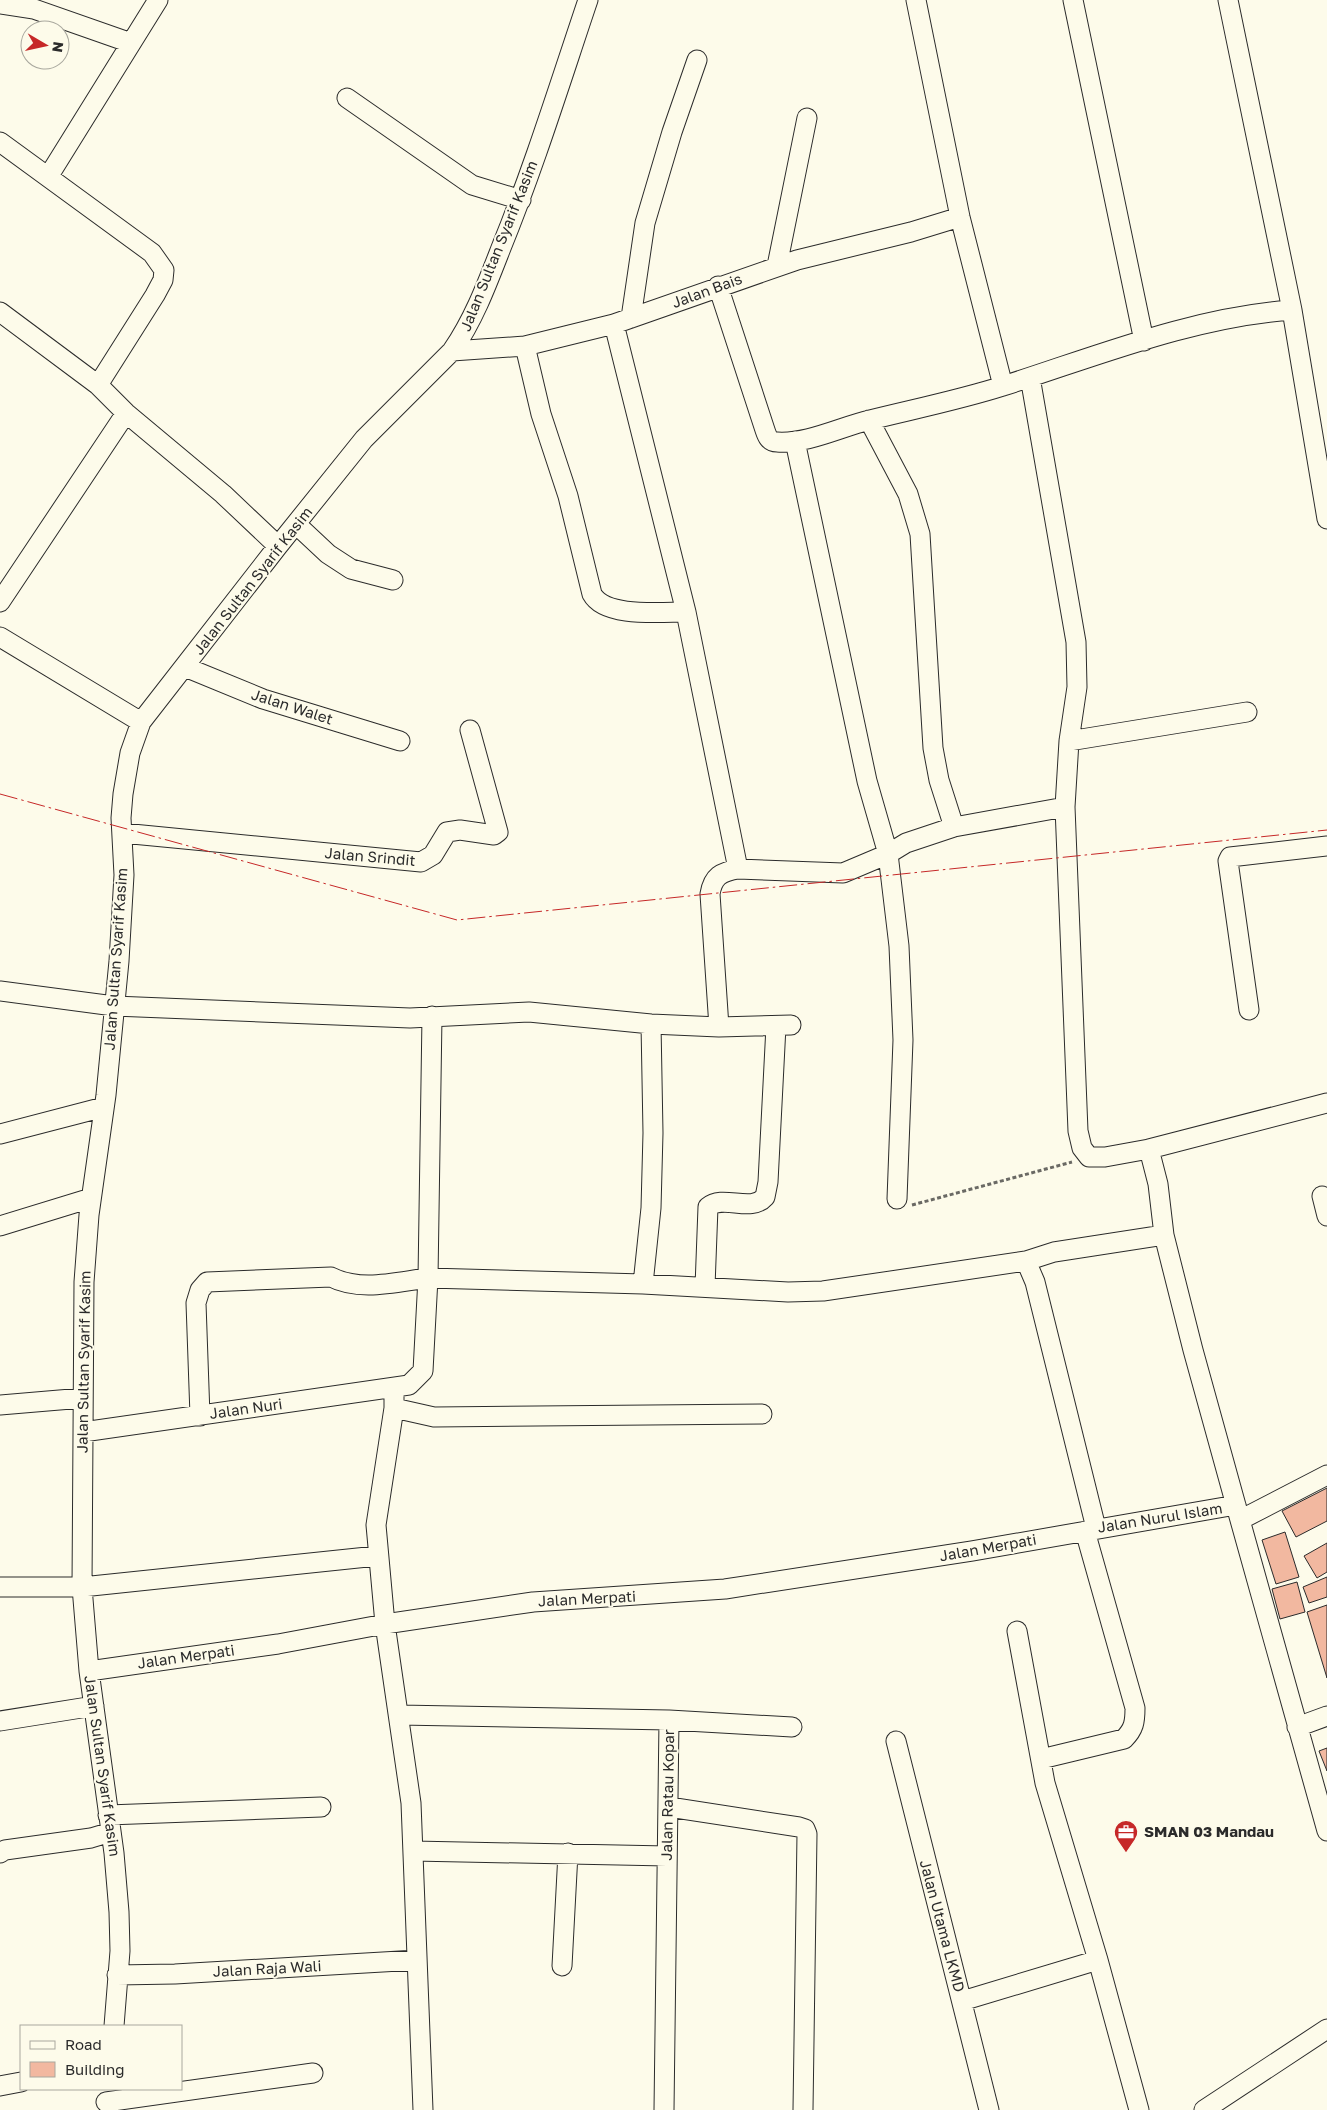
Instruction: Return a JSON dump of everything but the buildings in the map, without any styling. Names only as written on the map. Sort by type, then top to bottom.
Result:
[{"type":"street","points":[[48,177],[158,0]]},
{"type":"street","name":"Jalan Sultan Syarif Kasim","points":[[114,2025],[120,1951],[119,1912],[110,1824],[89,1671],[82,1587],[82,1398],[84,1282],[91,1198],[104,1107],[119,960],[124,875],[123,794],[128,761],[141,722],[278,546],[364,439],[452,351],[470,322],[521,200],[588,0]]},
{"type":"street","points":[[916,0],[960,217],[1003,386]]},
{"type":"street","points":[[1073,0],[1144,341]]},
{"type":"street","points":[[1228,0],[1292,310],[1327,518]]},
{"type":"street","points":[[0,4],[36,5],[131,43]]},
{"type":"street","points":[[697,60],[669,141],[645,223],[623,321],[686,612],[738,868]]},
{"type":"street","points":[[347,98],[472,185],[521,200]]},
{"type":"street","points":[[777,266],[807,118]]},
{"type":"street","points":[[0,142],[152,253],[164,270],[163,280],[155,295],[98,385]]},
{"type":"street","name":"Jalan Bais","points":[[452,351],[525,346],[623,321],[777,266],[960,217]]},
{"type":"street","points":[[718,286],[768,438],[775,442],[795,441],[869,420],[951,402],[1144,341],[1241,315],[1292,310]]},
{"type":"street","points":[[0,312],[98,385],[126,413],[223,494],[278,546]]},
{"type":"street","points":[[525,346],[541,414],[563,480],[592,594],[596,601],[609,608],[628,611],[686,612]]},
{"type":"street","points":[[1030,377],[1076,642],[1077,687],[1069,741],[1064,807],[1078,1131],[1082,1148],[1089,1157],[1105,1157],[1149,1148],[1327,1103]]},
{"type":"street","points":[[0,602],[126,413]]},
{"type":"street","points":[[869,420],[908,494],[920,534],[933,748],[939,780],[954,827]]},
{"type":"street","points":[[795,441],[867,781],[888,854],[899,946],[903,1040],[897,1199]]},
{"type":"street","points":[[296,525],[328,554],[351,569],[393,580]]},
{"type":"street","points":[[0,637],[141,722]]},
{"type":"street","name":"Jalan Walet","points":[[185,667],[263,699],[400,741]]},
{"type":"street","points":[[1069,741],[1247,712]]},
{"type":"street","name":"Jalan Srindit","points":[[122,832],[421,862],[433,855],[447,832],[460,830],[494,835],[498,832],[470,730]]},
{"type":"street","points":[[719,1027],[710,894],[712,882],[717,875],[738,868],[843,873],[888,854],[906,843],[954,827],[1064,807]]},
{"type":"street","points":[[1249,1010],[1228,861],[1230,857],[1327,846]]},
{"type":"street","points":[[0,990],[114,1006],[410,1018],[529,1012],[651,1024],[719,1027],[783,1026],[766,1197],[757,1203],[716,1203],[708,1207],[705,1287]]},
{"type":"street","points":[[423,2110],[411,1803],[377,1556],[377,1504],[382,1486],[394,1408],[402,1387],[422,1370],[428,1278],[432,1016]]},
{"type":"street","points":[[643,1284],[651,1208],[653,1133],[651,1024]]},
{"type":"street","points":[[0,1134],[104,1107]]},
{"type":"street","points":[[1149,1148],[1158,1184],[1164,1235],[1238,1513],[1327,1832]]},
{"type":"street","points":[[1322,1196],[1327,1216]]},
{"type":"street","points":[[0,1226],[91,1198]]},
{"type":"street","points":[[200,1416],[196,1303],[200,1290],[207,1282],[331,1277],[344,1284],[360,1286],[428,1278],[643,1284],[788,1292],[823,1291],[1026,1261],[1054,1252],[1164,1235]]},
{"type":"street","points":[[1026,1261],[1035,1282],[1090,1530],[1135,1708],[1135,1722],[1132,1731],[1124,1739],[1041,1759]]},
{"type":"street","name":"Jalan Nuri","points":[[83,1432],[402,1387]]},
{"type":"street","points":[[0,1405],[82,1398]]},
{"type":"street","points":[[394,1408],[434,1417],[762,1414]]},
{"type":"street","name":"Jalan Nurul Islam","points":[[1090,1530],[1238,1513],[1327,1475]]},
{"type":"street","name":"Jalan Merpati","points":[[89,1671],[278,1644],[385,1624],[533,1602],[718,1590],[972,1551],[1090,1530]]},
{"type":"street","points":[[0,1587],[82,1587],[377,1556]]},
{"type":"street","points":[[1017,1631],[1045,1783],[1098,1960],[1139,2110]]},
{"type":"street","points":[[0,1721],[94,1706]]},
{"type":"street","name":"Jalan Ratau Kopar","points":[[399,1715],[668,1720],[669,1807],[664,2110]]},
{"type":"street","points":[[1297,1727],[1327,1716]]},
{"type":"street","points":[[668,1720],[792,1727]]},
{"type":"street","name":"Jalan Utama LKMD","points":[[896,1741],[989,2110]]},
{"type":"street","points":[[0,1853],[5,1850],[91,1838],[110,1824],[321,1807]]},
{"type":"street","points":[[669,1807],[805,1829],[807,1834],[803,2110]]},
{"type":"street","points":[[413,1851],[667,1856]]},
{"type":"street","points":[[562,1966],[568,1853]]},
{"type":"street","name":"Jalan Raja Wali","points":[[117,1975],[175,1974],[417,1960]]},
{"type":"street","points":[[962,2001],[1098,1960]]},
{"type":"street","points":[[1204,2110],[1327,2029]]},
{"type":"street","points":[[106,2100],[313,2073]]},
{"type":"street","points":[[0,2086],[20,2082]]},
{"type":"path","points":[[897,1199],[902,1204],[917,1205],[1089,1157]]},
{"type":"power","points":[[0,794],[457,920],[1327,830]]},
{"type":"place","name":"SMAN 03 Mandau","points":[[1126,1853]]}]
